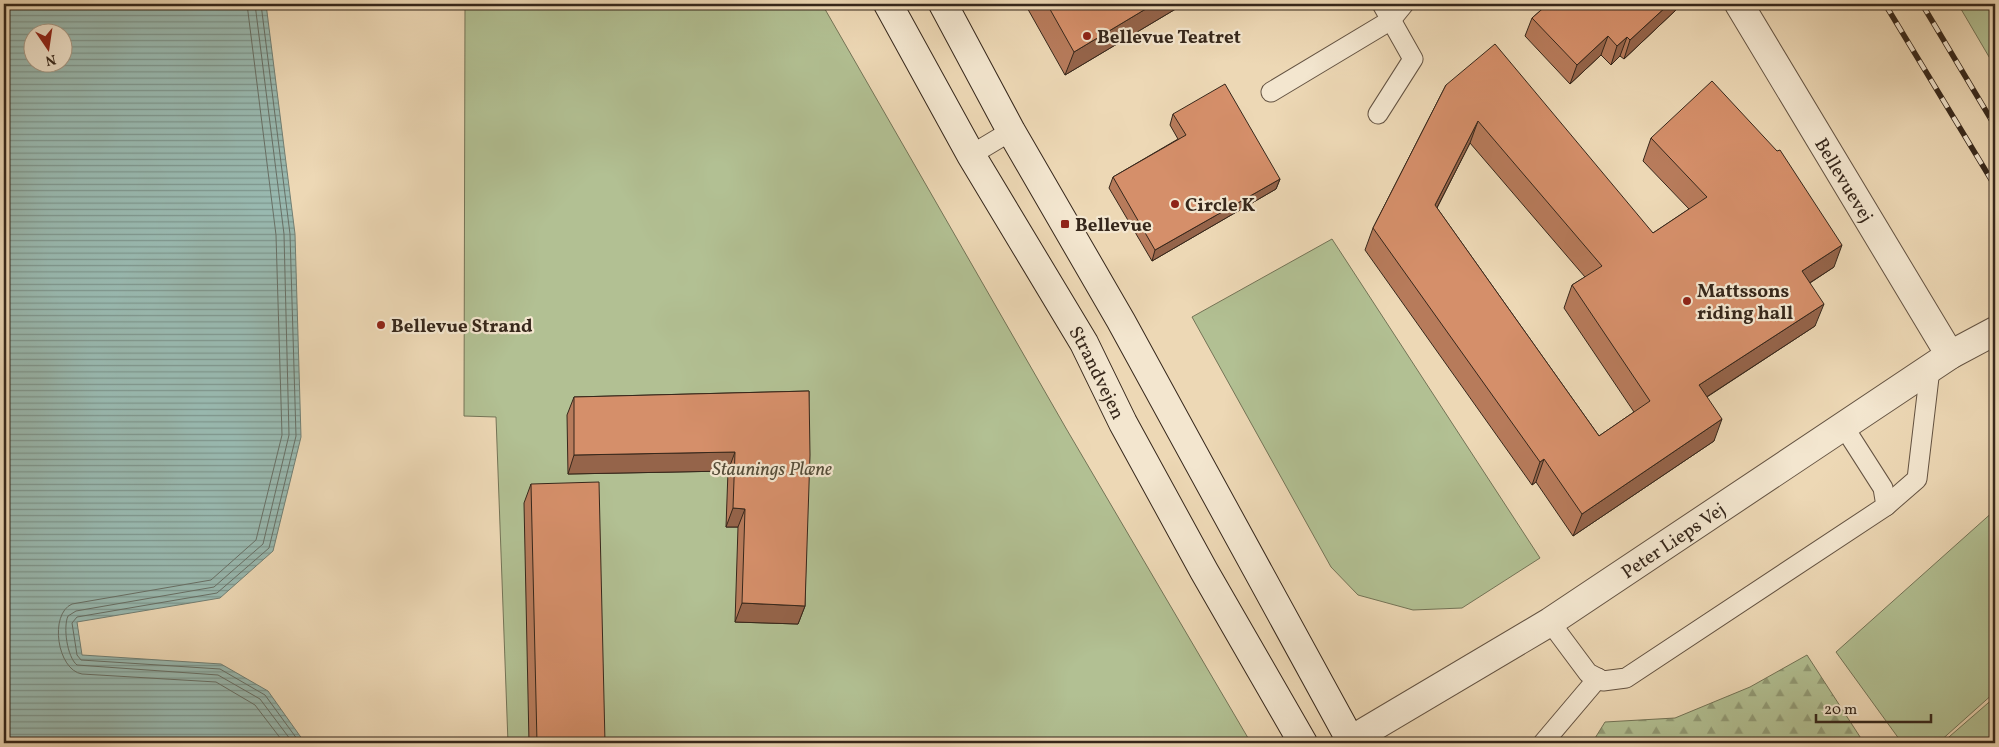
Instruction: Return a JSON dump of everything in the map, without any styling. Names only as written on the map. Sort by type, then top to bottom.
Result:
[{"type":"main road","name":"Strandvejen","points":[[888,4],[971,155],[1084,343],[1123,423],[1199,562],[1303,743]]},
{"type":"main road","points":[[943,4],[1011,131],[1121,321],[1349,742]]},
{"type":"main road","name":"Bellevuevej","points":[[1739,4],[1940,362]]},
{"type":"main road","name":"Peter Lieps Vej","points":[[1349,742],[1550,622],[1940,362],[1995,331]]},
{"type":"lane","points":[[1271,92],[1387,12],[1404,4]]},
{"type":"lane","points":[[1378,114],[1413,59],[1387,12]]},
{"type":"lane","points":[[971,155],[1011,131]]},
{"type":"lane","points":[[1550,622],[1588,673],[1603,682],[1626,678],[1886,506],[1917,479],[1940,362]]},
{"type":"lane","points":[[1844,427],[1883,488],[1886,506]]},
{"type":"lane","points":[[1543,743],[1598,678]]},
{"type":"green space","name":"Staunings Plæne","points":[[465,4],[822,4],[1067,430],[1251,743],[508,743],[496,417],[464,416]]},
{"type":"green space","points":[[1958,4],[1995,4],[1995,67]]},
{"type":"green space","points":[[1332,239],[1540,558],[1462,608],[1413,610],[1358,595],[1331,567],[1192,317]]},
{"type":"green space","points":[[1995,510],[1995,692],[1938,743],[1902,743],[1836,652]]},
{"type":"green space","points":[[1807,655],[1864,743],[1592,743],[1605,722],[1675,718],[1750,687]]},
{"type":"green space","points":[[1995,697],[1995,743],[1942,743]]},
{"type":"water","points":[[4,4],[266,4],[295,234],[301,437],[273,551],[220,598],[77,622],[82,655],[221,664],[268,691],[305,743],[4,743]]},
{"type":"building","points":[[1047,4],[1154,4],[1074,52]]},
{"type":"building","points":[[1548,4],[1669,4],[1630,40],[1627,37],[1617,46],[1608,36],[1577,65],[1532,18]]},
{"type":"building","points":[[1495,44],[1653,233],[1707,197],[1651,138],[1712,81],[1777,151],[1780,150],[1842,245],[1802,271],[1824,304],[1699,385],[1722,419],[1582,514],[1544,459],[1540,462],[1373,228],[1446,85]],"holes":[[[1478,121],[1602,266],[1572,285],[1650,401],[1599,436],[1435,205]]]},
{"type":"building","points":[[1225,84],[1280,179],[1155,250],[1113,177],[1186,135],[1173,114]]},
{"type":"building","points":[[809,391],[810,455],[805,606],[742,603],[745,509],[733,508],[735,452],[574,455],[574,397]]},
{"type":"building","points":[[599,482],[605,743],[537,743],[531,484]]},
{"type":"railway","points":[[1885,4],[1995,186]]},
{"type":"railway","points":[[1922,4],[1995,126]]},
{"type":"place","name":"Bellevue Teatret","points":[[1087,36]]},
{"type":"place","name":"Circle K","points":[[1175,204]]},
{"type":"place","name":"Bellevue","points":[[1065,224]]},
{"type":"place","name":"Mattssons riding hall","points":[[1687,301]]},
{"type":"place","name":"Bellevue Strand","points":[[381,325]]}]
